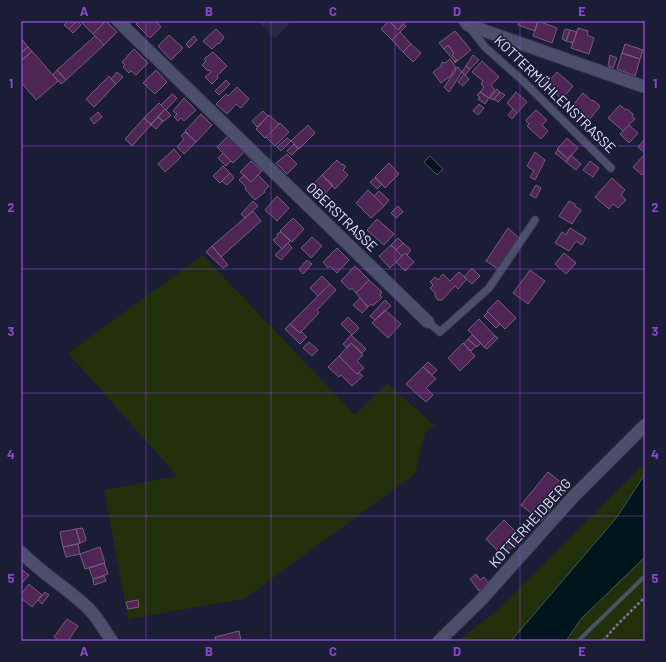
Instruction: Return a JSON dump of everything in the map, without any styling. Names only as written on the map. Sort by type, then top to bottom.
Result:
[{"type":"street","name":"OBERSTRASSE","points":[[118,21],[428,322]]},
{"type":"street","points":[[467,23],[645,87]]},
{"type":"street","name":"KOTTERHEIDBERG","points":[[438,641],[481,600],[574,496],[645,425]]},
{"type":"street","points":[[21,552],[88,608],[112,641]]},
{"type":"lane","name":"KOTTERMÜHLENSTRASSE","points":[[467,23],[485,47],[523,81],[611,168]]},
{"type":"lane","name":"OBERSTRASSE","points":[[428,322],[440,332],[489,288],[535,220]]},
{"type":"path","points":[[603,641],[645,598]]},
{"type":"shaded area","points":[[258,21],[292,21],[275,38]]},
{"type":"shaded area","points":[[430,156],[443,169],[437,175],[424,162]]},
{"type":"shaded area","points":[[645,474],[645,557],[581,619],[566,641],[511,641],[617,517]]},
{"type":"green space","points":[[203,255],[355,415],[387,383],[435,426],[426,430],[415,474],[244,599],[128,619],[104,490],[177,476],[68,353]]},
{"type":"green space","points":[[645,463],[645,641],[457,641],[492,615]]},
{"type":"building","points":[[68,21],[77,21],[69,29],[64,25]]},
{"type":"building","points":[[77,21],[81,25],[73,33],[69,29]]},
{"type":"building","points":[[85,21],[106,21],[93,34],[82,23]]},
{"type":"building","points":[[106,21],[117,32],[104,45],[93,34]]},
{"type":"building","points":[[139,21],[156,21],[161,27],[150,38],[136,24]]},
{"type":"building","points":[[389,21],[406,21],[398,30]]},
{"type":"building","points":[[389,21],[398,30],[403,24],[406,26],[392,40],[381,29]]},
{"type":"building","points":[[519,21],[538,21],[535,31],[518,25]]},
{"type":"building","points":[[538,21],[557,28],[552,43],[533,36]]},
{"type":"building","points":[[578,28],[588,31],[587,35],[594,38],[589,54],[571,48]]},
{"type":"building","points":[[216,29],[224,37],[219,44],[218,43],[212,49],[203,41]]},
{"type":"building","points":[[565,29],[570,30],[566,41],[562,39]]},
{"type":"building","points":[[570,30],[577,32],[573,43],[566,41]]},
{"type":"building","points":[[455,31],[471,50],[455,63],[454,61],[457,60],[452,55],[454,53],[448,45],[444,49],[439,43]]},
{"type":"building","points":[[400,32],[411,44],[403,52],[392,40]]},
{"type":"building","points":[[169,35],[183,48],[171,60],[158,46]]},
{"type":"building","points":[[95,36],[104,45],[66,80],[57,70]]},
{"type":"building","points":[[194,36],[197,40],[189,48],[186,44]]},
{"type":"building","points":[[21,38],[28,47],[21,53]]},
{"type":"building","points":[[411,44],[421,53],[413,62],[403,52]]},
{"type":"building","points":[[625,44],[643,50],[640,59],[622,53]]},
{"type":"building","points":[[448,45],[454,53],[452,55],[457,60],[455,62],[444,49]]},
{"type":"building","points":[[28,47],[32,51],[21,61],[21,53]]},
{"type":"building","points":[[134,49],[148,63],[136,75],[131,71],[129,73],[123,67],[125,65],[122,62]]},
{"type":"building","points":[[32,51],[58,81],[36,100],[21,82],[21,61]]},
{"type":"building","points":[[213,52],[227,66],[217,76],[218,78],[212,84],[205,77],[211,72],[202,65],[206,61],[204,59]]},
{"type":"building","points":[[622,53],[640,59],[635,76],[617,69]]},
{"type":"building","points":[[473,55],[479,60],[470,69],[466,66]]},
{"type":"building","points":[[610,55],[617,58],[613,68],[608,66]]},
{"type":"building","points":[[450,59],[456,68],[452,73],[453,74],[441,83],[433,72],[441,66],[442,62],[445,63]]},
{"type":"building","points":[[482,61],[499,77],[491,85],[495,90],[489,98],[480,92],[484,87],[481,84],[483,81],[472,72]]},
{"type":"building","points":[[466,66],[470,69],[465,75],[462,72]]},
{"type":"building","points":[[458,67],[462,72],[449,92],[444,87],[456,71],[455,69]]},
{"type":"building","points":[[57,70],[66,80],[61,84],[53,75]]},
{"type":"building","points":[[156,70],[167,82],[155,94],[143,83]]},
{"type":"building","points":[[117,72],[123,77],[116,84],[111,79]]},
{"type":"building","points":[[557,72],[573,86],[562,99],[540,80],[545,75],[550,80]]},
{"type":"building","points":[[464,74],[469,79],[463,86],[458,82]]},
{"type":"building","points":[[109,76],[116,84],[94,107],[86,99]]},
{"type":"building","points":[[226,80],[230,84],[219,95],[215,91]]},
{"type":"building","points":[[237,87],[249,99],[241,108],[236,104],[227,114],[216,104],[226,94],[228,96]]},
{"type":"building","points":[[497,89],[500,92],[493,100],[490,98]]},
{"type":"building","points":[[480,92],[489,98],[485,104],[478,99],[480,97],[477,95]]},
{"type":"building","points":[[500,92],[505,95],[498,102],[494,99]]},
{"type":"building","points":[[516,92],[527,102],[517,113],[507,103]]},
{"type":"building","points":[[583,93],[600,106],[590,119],[579,110],[578,112],[572,106]]},
{"type":"building","points":[[172,94],[177,98],[166,110],[161,105]]},
{"type":"building","points":[[184,98],[196,110],[184,121],[181,118],[178,121],[174,117],[177,114],[173,111]]},
{"type":"building","points":[[159,103],[165,109],[151,124],[144,118]]},
{"type":"building","points":[[479,104],[484,108],[478,115],[473,111]]},
{"type":"building","points":[[620,105],[633,114],[632,116],[635,119],[623,131],[608,118]]},
{"type":"building","points":[[165,109],[171,115],[163,122],[158,117]]},
{"type":"building","points":[[513,109],[517,113],[512,119],[508,115]]},
{"type":"building","points":[[536,110],[547,120],[542,125],[548,131],[541,139],[527,126],[529,124],[526,121]]},
{"type":"building","points":[[263,111],[268,116],[257,127],[252,121]]},
{"type":"building","points":[[98,112],[102,117],[94,124],[90,119]]},
{"type":"building","points":[[201,114],[212,125],[196,142],[185,131]]},
{"type":"building","points":[[269,115],[279,124],[265,138],[256,129]]},
{"type":"building","points":[[158,117],[163,121],[156,129],[151,125]]},
{"type":"building","points":[[144,118],[151,125],[132,146],[125,139]]},
{"type":"building","points":[[280,123],[289,132],[275,146],[266,137]]},
{"type":"building","points":[[308,125],[315,133],[299,149],[291,141]]},
{"type":"building","points":[[629,125],[638,133],[629,143],[620,134]]},
{"type":"building","points":[[185,132],[196,142],[184,154],[177,147],[184,139],[181,136]]},
{"type":"building","points":[[228,136],[244,152],[233,163],[217,147]]},
{"type":"building","points":[[287,138],[291,141],[281,151],[277,147]]},
{"type":"building","points":[[567,138],[578,148],[568,159],[557,149]]},
{"type":"building","points":[[644,140],[645,141],[645,153],[638,147]]},
{"type":"building","points":[[294,144],[298,149],[292,155],[287,151]]},
{"type":"building","points":[[174,149],[181,157],[165,172],[158,164]]},
{"type":"building","points":[[558,150],[568,159],[566,162],[555,153]]},
{"type":"building","points":[[535,152],[545,160],[535,180],[530,177],[534,171],[527,166]]},
{"type":"building","points":[[223,153],[231,161],[226,166],[218,158]]},
{"type":"building","points":[[287,154],[297,164],[287,174],[276,163]]},
{"type":"building","points":[[645,154],[645,172],[642,175],[633,167]]},
{"type":"building","points":[[571,155],[581,164],[576,170],[566,162]]},
{"type":"building","points":[[337,160],[346,167],[343,170],[348,175],[335,189],[322,175]]},
{"type":"building","points":[[251,161],[262,171],[251,182],[240,172]]},
{"type":"building","points":[[590,161],[599,168],[593,177],[583,170]]},
{"type":"building","points":[[389,163],[399,174],[385,188],[375,177]]},
{"type":"building","points":[[223,166],[230,173],[220,183],[213,176]]},
{"type":"building","points":[[230,173],[234,178],[227,185],[222,181]]},
{"type":"building","points":[[244,175],[251,182],[258,175],[269,186],[264,191],[265,192],[255,200],[239,180]]},
{"type":"building","points":[[322,175],[333,185],[321,198],[310,188]]},
{"type":"building","points":[[375,178],[382,184],[377,189],[370,182]]},
{"type":"building","points":[[612,178],[625,190],[621,195],[626,200],[618,208],[613,204],[609,209],[595,197]]},
{"type":"building","points":[[536,185],[541,188],[536,198],[530,195]]},
{"type":"building","points":[[368,190],[384,206],[371,218],[356,203]]},
{"type":"building","points":[[379,191],[389,200],[384,206],[374,196]]},
{"type":"building","points":[[277,196],[289,208],[277,221],[265,210]]},
{"type":"building","points":[[253,201],[258,206],[245,218],[241,214]]},
{"type":"building","points":[[569,201],[581,210],[572,224],[559,216]]},
{"type":"building","points":[[398,206],[403,212],[396,218],[391,213]]},
{"type":"building","points":[[253,211],[261,221],[221,257],[212,246]]},
{"type":"building","points":[[293,218],[304,229],[292,242],[280,231]]},
{"type":"building","points":[[377,219],[394,234],[384,245],[367,230]]},
{"type":"building","points":[[508,228],[519,238],[498,269],[486,261]]},
{"type":"building","points":[[570,228],[586,238],[582,245],[576,241],[569,251],[555,243],[562,232],[566,235]]},
{"type":"building","points":[[281,232],[290,241],[282,249],[273,240],[278,236],[277,234]]},
{"type":"building","points":[[312,237],[322,246],[311,258],[301,248]]},
{"type":"building","points":[[398,238],[403,243],[396,250],[391,245]]},
{"type":"building","points":[[288,243],[292,248],[281,260],[275,255]]},
{"type":"building","points":[[403,243],[411,250],[407,255],[405,253],[402,256],[396,250]]},
{"type":"building","points":[[391,245],[402,256],[390,268],[379,256]]},
{"type":"building","points":[[212,246],[228,265],[223,268],[206,252]]},
{"type":"building","points":[[337,248],[349,260],[337,273],[330,266],[328,268],[323,262]]},
{"type":"building","points":[[405,253],[414,262],[405,271],[396,262]]},
{"type":"building","points":[[564,253],[576,263],[566,274],[555,264]]},
{"type":"building","points":[[307,260],[312,264],[303,274],[299,269]]},
{"type":"building","points":[[355,266],[369,280],[356,293],[352,288],[350,290],[341,281]]},
{"type":"building","points":[[472,268],[480,276],[472,284],[464,277]]},
{"type":"building","points":[[530,270],[545,281],[528,304],[513,293]]},
{"type":"building","points":[[459,272],[467,279],[458,289],[455,286],[442,300],[438,300],[435,293],[430,288],[433,285],[430,282],[435,277],[438,280],[443,274],[450,281]]},
{"type":"building","points":[[322,276],[330,284],[318,296],[310,288]]},
{"type":"building","points":[[369,280],[382,292],[380,295],[382,297],[373,306],[371,304],[368,307],[356,293]]},
{"type":"building","points":[[330,284],[336,290],[317,310],[319,313],[300,333],[290,324]]},
{"type":"building","points":[[360,298],[368,307],[362,313],[353,305]]},
{"type":"building","points":[[385,300],[391,306],[375,320],[370,316]]},
{"type":"building","points":[[498,300],[516,318],[505,329],[487,311]]},
{"type":"building","points":[[385,310],[401,324],[388,338],[372,323]]},
{"type":"building","points":[[488,312],[500,324],[496,328],[484,316]]},
{"type":"building","points":[[348,317],[359,328],[352,335],[341,324]]},
{"type":"building","points":[[479,319],[495,336],[484,347],[468,330]]},
{"type":"building","points":[[290,324],[307,337],[300,344],[285,329]]},
{"type":"building","points":[[351,335],[366,349],[362,353],[351,343],[347,348],[343,344]]},
{"type":"building","points":[[472,335],[481,343],[477,347],[468,339]]},
{"type":"building","points":[[495,336],[498,338],[487,349],[484,347]]},
{"type":"building","points":[[468,339],[476,346],[471,351],[464,344]]},
{"type":"building","points":[[309,342],[318,350],[312,356],[303,348]]},
{"type":"building","points":[[351,343],[363,355],[357,361],[364,368],[357,374],[339,356]]},
{"type":"building","points":[[463,343],[475,356],[460,371],[448,358]]},
{"type":"building","points":[[339,356],[357,374],[359,373],[363,376],[352,386],[341,375],[339,377],[328,367]]},
{"type":"building","points":[[428,362],[437,370],[432,375],[423,367]]},
{"type":"building","points":[[423,367],[436,379],[426,388],[433,395],[426,402],[406,384]]},
{"type":"building","points":[[548,472],[568,488],[541,521],[521,505]]},
{"type":"building","points":[[504,520],[522,538],[503,556],[486,539]]},
{"type":"building","points":[[82,528],[86,540],[80,543],[76,529]]},
{"type":"building","points":[[76,529],[80,543],[63,547],[60,532]]},
{"type":"building","points":[[78,544],[80,554],[66,557],[63,547]]},
{"type":"building","points":[[100,547],[105,563],[85,569],[80,554]]},
{"type":"building","points":[[104,563],[108,574],[93,579],[89,568]]},
{"type":"building","points":[[21,569],[29,575],[21,584]]},
{"type":"building","points":[[476,574],[480,580],[484,577],[489,584],[479,591],[470,579]]},
{"type":"building","points":[[104,576],[106,581],[94,585],[93,579]]},
{"type":"building","points":[[29,584],[42,595],[32,607],[21,598],[21,594]]},
{"type":"building","points":[[45,592],[49,595],[42,604],[38,600]]},
{"type":"building","points":[[138,600],[139,607],[128,609],[126,602]]},
{"type":"building","points":[[67,619],[78,626],[68,641],[60,641],[54,637]]},
{"type":"building","points":[[239,631],[241,641],[216,641],[215,637]]},
{"type":"waterway","points":[[578,641],[645,576]]}]
